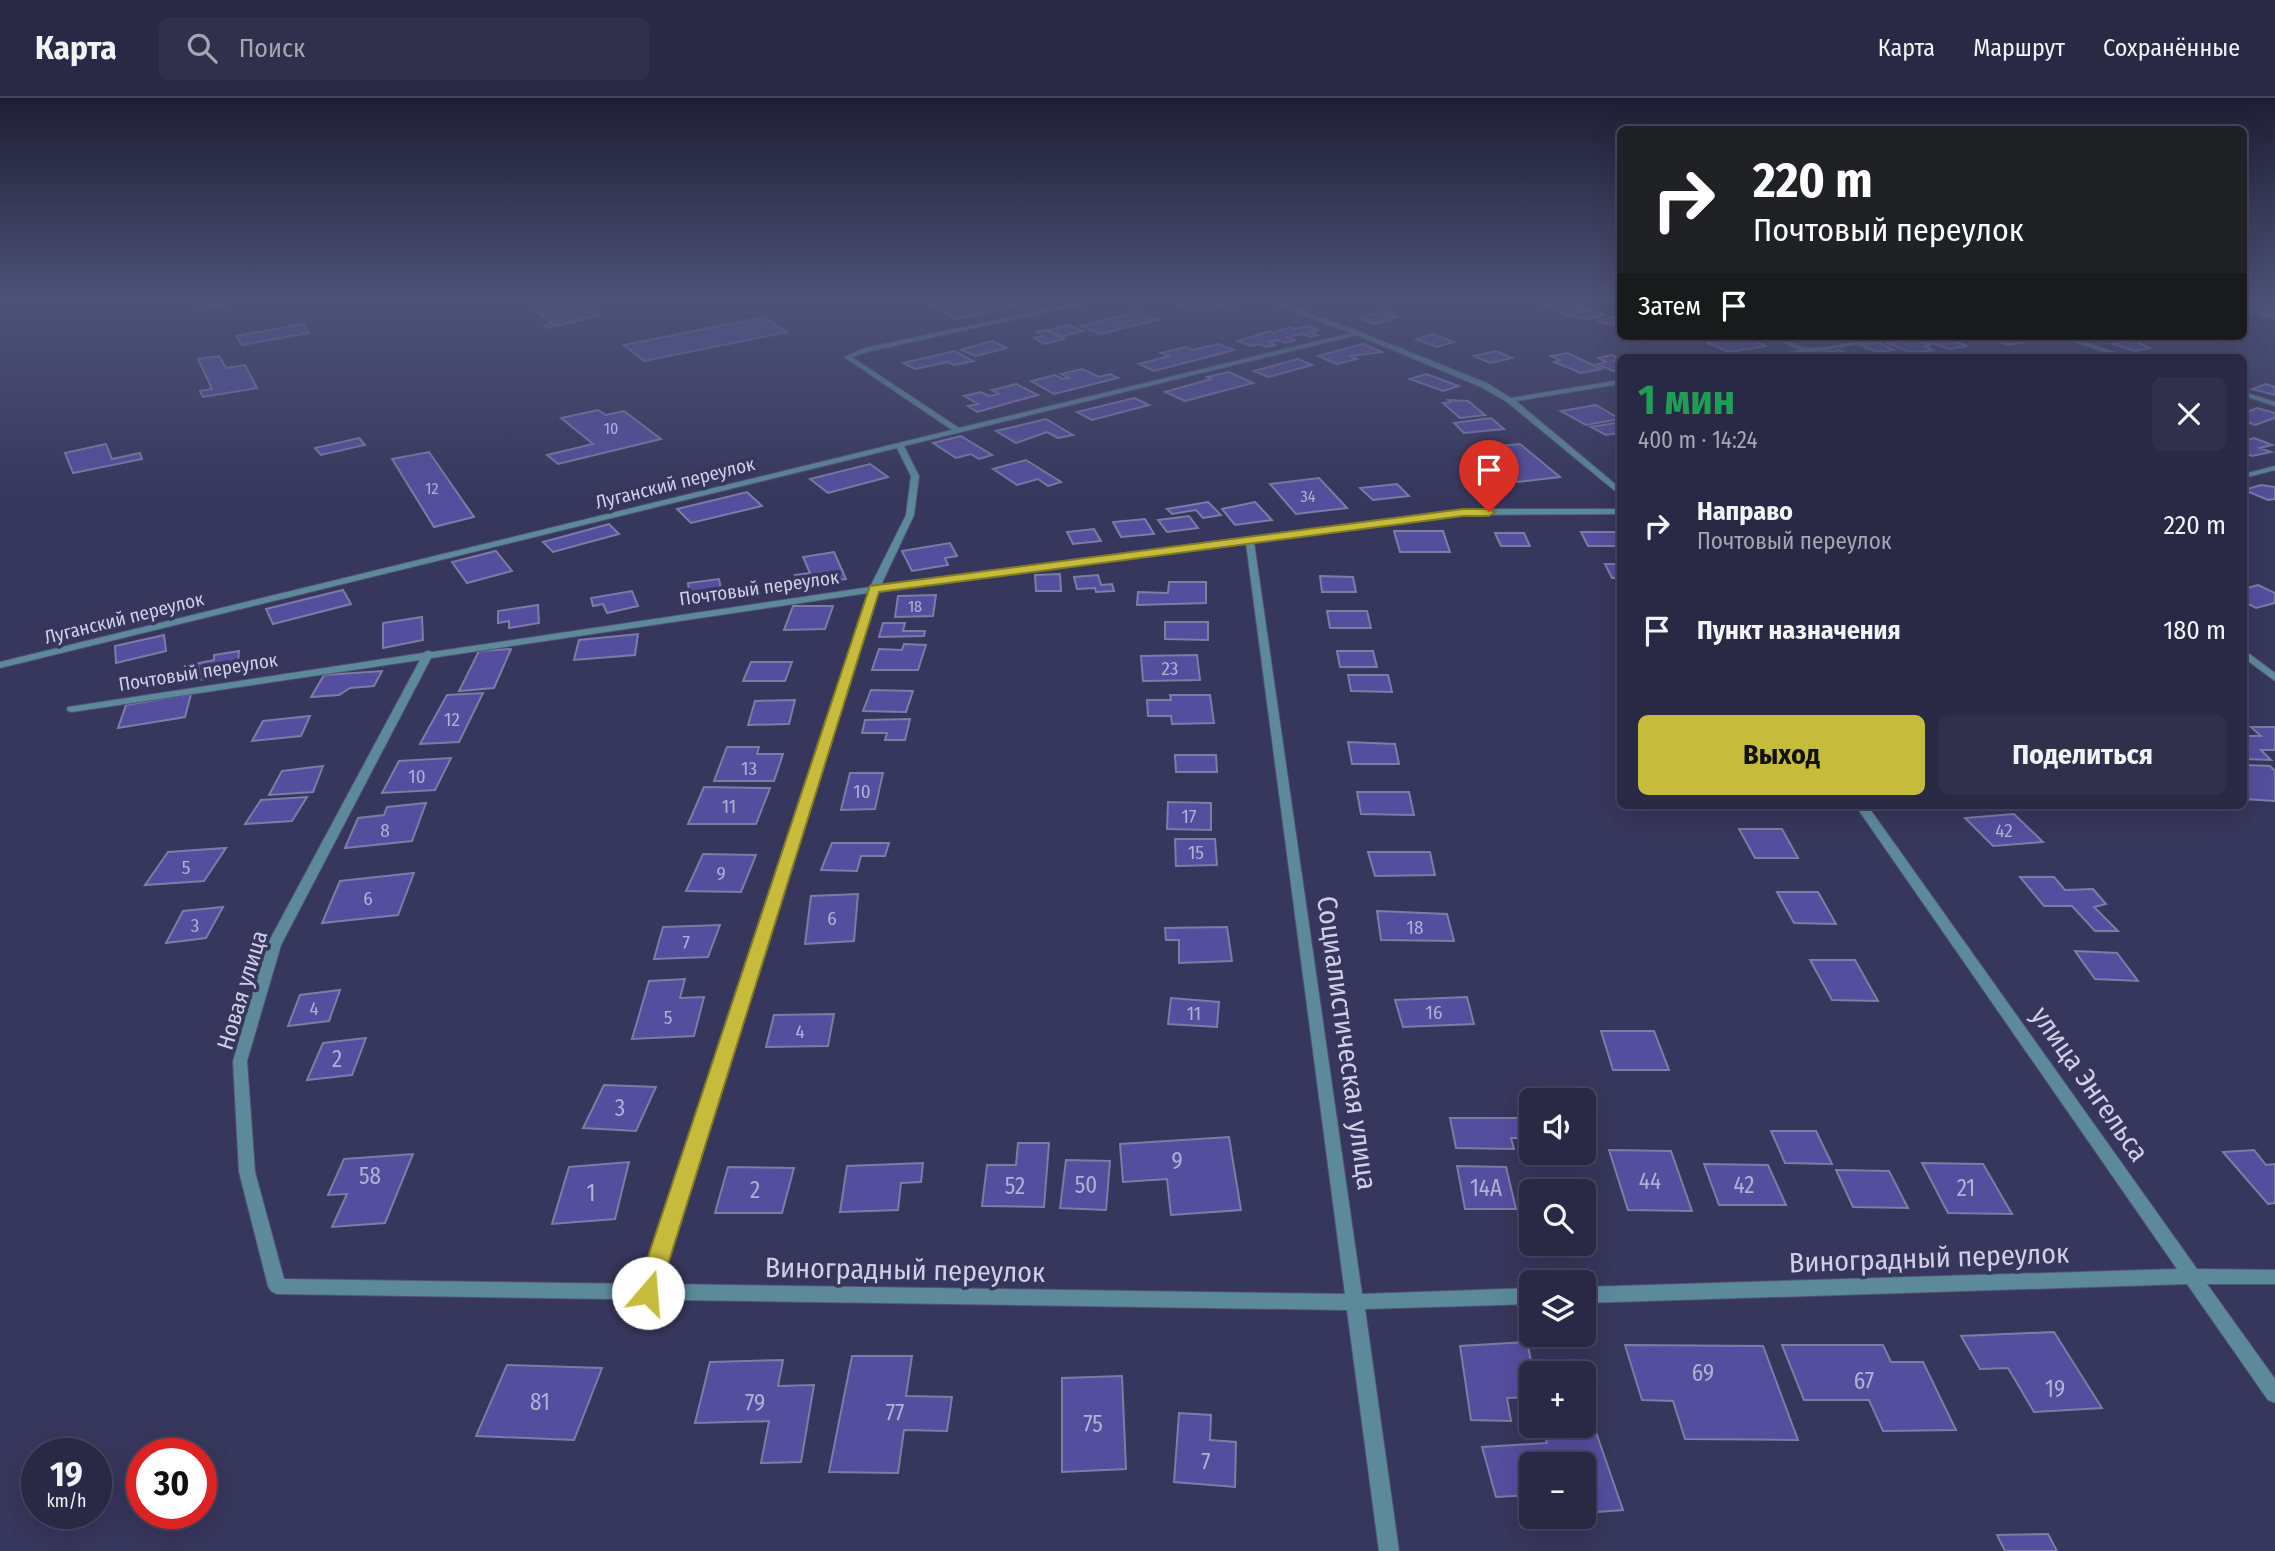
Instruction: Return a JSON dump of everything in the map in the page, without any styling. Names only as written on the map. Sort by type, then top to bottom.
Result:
[{"type":"street","points":[[863,368],[957,430]]},
{"type":"street","name":"Луганский переулок","points":[[0,665],[1214,368]]},
{"type":"street","points":[[1442,368],[1484,385],[1510,400],[1617,489]]},
{"type":"street","points":[[1510,400],[1617,382]]},
{"type":"street","points":[[2247,395],[2275,404]]},
{"type":"street","points":[[648,1293],[874,589],[909,514],[915,476],[899,444]]},
{"type":"street","points":[[2247,475],[2275,468]]},
{"type":"street","name":"Почтовый переулок","points":[[72,709],[874,589],[1250,542],[1463,512],[1617,511]]},
{"type":"street","name":"Социалистическая улица","points":[[1250,542],[1390,1551]]},
{"type":"street","name":"Новая улица","points":[[277,1286],[247,1172],[240,1061],[274,945],[429,654]]},
{"type":"street","points":[[2247,655],[2275,678]]},
{"type":"street","name":"улица Энгельса","points":[[1864,809],[2275,1394]]},
{"type":"street","name":"Виноградный переулок","points":[[1596,1295],[2194,1276],[2275,1277]]},
{"type":"street","name":"Виноградный переулок","points":[[277,1286],[1357,1302],[1519,1296]]},
{"type":"building","points":[[202,368],[246,368],[257,388],[203,397],[200,391],[212,389]]},
{"type":"building","points":[[1266,368],[1302,368],[1268,377],[1254,371]]},
{"type":"building","points":[[1568,368],[1602,369],[1581,373]]},
{"type":"building","points":[[1082,369],[1099,377],[1110,374],[1118,378],[1054,394],[1031,381],[1055,375],[1063,379],[1069,378],[1061,374]]},
{"type":"building","points":[[1229,372],[1253,383],[1185,401],[1165,392],[1211,379],[1207,377]]},
{"type":"building","points":[[1426,374],[1459,386],[1443,391],[1410,379]]},
{"type":"building","points":[[1016,384],[1038,395],[977,412],[968,406],[978,404],[964,396],[981,392],[989,396],[999,394],[992,390]]},
{"type":"building","points":[[2266,384],[2275,387],[2275,395],[2252,389]]},
{"type":"building","points":[[1134,398],[1149,405],[1092,420],[1077,412]]},
{"type":"building","points":[[1448,400],[1468,401],[1485,415],[1460,418],[1443,403],[1450,402]]},
{"type":"building","points":[[1596,405],[1617,420],[1586,425],[1561,411]]},
{"type":"building","points":[[2257,408],[2275,413],[2275,418],[2255,425],[2247,422],[2247,412]]},
{"type":"building","points":[[598,410],[606,415],[624,411],[661,439],[558,464],[547,455],[593,444],[561,418]]},
{"type":"building","points":[[1491,418],[1504,429],[1464,433],[1454,423]]},
{"type":"building","points":[[1046,419],[1073,435],[1058,438],[1047,432],[1016,443],[996,431]]},
{"type":"building","points":[[1615,423],[1617,433],[1606,435],[1591,427]]},
{"type":"building","points":[[961,436],[992,455],[979,459],[971,454],[956,458],[933,443]]},
{"type":"building","points":[[359,438],[365,445],[321,455],[315,448]]},
{"type":"building","points":[[2254,438],[2272,445],[2260,448],[2271,452],[2252,456],[2247,454],[2247,440]]},
{"type":"building","points":[[106,444],[112,459],[140,453],[142,459],[73,473],[65,453]]},
{"type":"building","points":[[1520,444],[1560,477],[1518,482],[1479,448]]},
{"type":"building","points":[[429,452],[474,517],[434,527],[392,459]]},
{"type":"building","points":[[1026,460],[1061,482],[1048,486],[1038,479],[1017,485],[993,469]]},
{"type":"building","points":[[870,464],[888,477],[828,493],[810,479]]},
{"type":"building","points":[[1319,478],[1347,508],[1296,514],[1270,484]]},
{"type":"building","points":[[1397,484],[1409,496],[1373,500],[1360,488]]},
{"type":"building","points":[[2261,485],[2275,487],[2275,499],[2268,500],[2247,489]]},
{"type":"building","points":[[747,492],[762,506],[691,523],[677,509]]},
{"type":"building","points":[[1208,502],[1221,515],[1203,518],[1196,510],[1172,514],[1167,509]]},
{"type":"building","points":[[1255,502],[1272,520],[1235,525],[1222,509]]},
{"type":"building","points":[[1189,516],[1198,528],[1167,532],[1158,520]]},
{"type":"building","points":[[1145,519],[1154,534],[1121,537],[1113,522]]},
{"type":"building","points":[[609,524],[619,534],[553,552],[543,542]]},
{"type":"building","points":[[1094,529],[1101,541],[1073,544],[1067,532]]},
{"type":"building","points":[[1394,531],[1443,531],[1450,552],[1400,552]]},
{"type":"building","points":[[1581,532],[1615,532],[1617,546],[1588,546]]},
{"type":"building","points":[[1495,533],[1524,533],[1530,546],[1501,546]]},
{"type":"building","points":[[950,543],[957,556],[945,558],[948,565],[912,571],[902,551]]},
{"type":"building","points":[[496,551],[512,571],[467,583],[452,562]]},
{"type":"building","points":[[834,552],[846,579],[800,587],[795,575],[810,573],[803,557]]},
{"type":"building","points":[[1605,564],[1617,564],[1617,578],[1612,578]]},
{"type":"building","points":[[1060,574],[1061,591],[1036,591],[1035,575]]},
{"type":"building","points":[[1098,575],[1101,585],[1112,584],[1114,591],[1077,589],[1074,577]]},
{"type":"building","points":[[1320,576],[1353,577],[1356,592],[1322,592]]},
{"type":"building","points":[[719,579],[722,594],[690,599],[688,583]]},
{"type":"building","points":[[1169,582],[1206,582],[1206,603],[1137,605],[1138,592],[1168,593]]},
{"type":"building","points":[[2258,585],[2275,593],[2275,603],[2256,608],[2247,604],[2247,588]]},
{"type":"building","points":[[343,590],[351,604],[273,624],[266,609]]},
{"type":"building","points":[[632,591],[638,606],[607,613],[603,604],[593,606],[591,598]]},
{"type":"building","points":[[936,595],[933,616],[895,617],[898,596]]},
{"type":"building","points":[[538,605],[539,623],[509,628],[509,621],[498,623],[498,611]]},
{"type":"building","points":[[793,606],[833,606],[825,629],[784,630]]},
{"type":"building","points":[[1327,611],[1367,611],[1371,628],[1330,628]]},
{"type":"building","points":[[422,617],[423,640],[383,648],[383,623]]},
{"type":"building","points":[[1165,622],[1208,622],[1208,640],[1165,639]]},
{"type":"building","points":[[883,623],[905,623],[903,631],[925,631],[924,636],[879,637]]},
{"type":"building","points":[[638,634],[635,655],[574,660],[579,640]]},
{"type":"building","points":[[164,635],[166,651],[116,663],[115,646]]},
{"type":"building","points":[[904,644],[926,645],[918,670],[872,670],[879,649],[902,650]]},
{"type":"building","points":[[511,649],[494,688],[459,691],[479,651]]},
{"type":"building","points":[[239,651],[237,673],[183,683],[185,666],[214,660],[214,655]]},
{"type":"building","points":[[1337,651],[1373,651],[1377,667],[1340,667]]},
{"type":"building","points":[[1197,655],[1200,680],[1143,681],[1141,656]]},
{"type":"building","points":[[751,662],[792,662],[785,681],[743,681]]},
{"type":"building","points":[[382,671],[374,686],[350,688],[339,695],[311,697],[324,675]]},
{"type":"building","points":[[1348,675],[1388,675],[1392,692],[1351,691]]},
{"type":"building","points":[[871,690],[913,691],[906,712],[863,711]]},
{"type":"building","points":[[483,693],[459,742],[420,744],[447,695]]},
{"type":"building","points":[[191,694],[185,717],[118,728],[126,705]]},
{"type":"building","points":[[1170,695],[1210,695],[1214,723],[1172,724],[1171,716],[1148,716],[1147,700],[1171,700]]},
{"type":"building","points":[[795,700],[789,724],[748,725],[755,701]]},
{"type":"building","points":[[310,716],[301,736],[252,741],[263,721]]},
{"type":"building","points":[[910,719],[905,740],[885,740],[887,733],[862,733],[865,720]]},
{"type":"building","points":[[2251,727],[2275,727],[2275,750],[2261,750],[2271,760],[2247,759],[2247,736],[2261,736]]},
{"type":"building","points":[[1348,742],[1395,744],[1399,764],[1352,764]]},
{"type":"building","points":[[727,747],[759,747],[757,754],[783,754],[774,781],[714,781]]},
{"type":"building","points":[[1175,755],[1216,755],[1217,772],[1176,772]]},
{"type":"building","points":[[451,758],[435,790],[382,793],[399,761]]},
{"type":"building","points":[[2247,765],[2270,766],[2275,771],[2275,801],[2247,799]]},
{"type":"building","points":[[323,766],[313,792],[269,795],[282,771]]},
{"type":"building","points":[[850,773],[883,773],[875,809],[841,810]]},
{"type":"building","points":[[704,787],[770,788],[756,824],[688,824]]},
{"type":"building","points":[[1357,792],[1409,792],[1414,815],[1361,814]]},
{"type":"building","points":[[307,797],[292,821],[245,824],[261,800]]},
{"type":"building","points":[[1168,802],[1211,803],[1211,830],[1167,829]]},
{"type":"building","points":[[426,803],[412,841],[345,848],[358,818],[384,815],[387,807]]},
{"type":"building","points":[[2014,814],[2043,842],[1993,846],[1965,818]]},
{"type":"building","points":[[1739,829],[1782,829],[1798,858],[1755,858]]},
{"type":"building","points":[[1175,839],[1215,839],[1217,865],[1176,866]]},
{"type":"building","points":[[832,843],[889,843],[885,856],[861,856],[857,871],[821,870]]},
{"type":"building","points":[[226,848],[204,881],[145,885],[168,852]]},
{"type":"building","points":[[1368,852],[1430,852],[1435,875],[1375,876]]},
{"type":"building","points":[[703,854],[756,855],[741,892],[686,891]]},
{"type":"building","points":[[414,873],[398,915],[322,923],[340,881]]},
{"type":"building","points":[[2020,877],[2054,877],[2065,890],[2093,889],[2106,904],[2094,907],[2118,931],[2095,931],[2072,906],[2044,906]]},
{"type":"building","points":[[1777,892],[1818,892],[1836,924],[1794,923]]},
{"type":"building","points":[[858,894],[854,941],[805,944],[811,896]]},
{"type":"building","points":[[223,907],[206,938],[166,943],[183,911]]},
{"type":"building","points":[[1377,911],[1447,914],[1454,941],[1381,940]]},
{"type":"building","points":[[720,925],[708,957],[654,959],[663,927]]},
{"type":"building","points":[[1227,927],[1232,961],[1179,963],[1179,940],[1166,940],[1165,928]]},
{"type":"building","points":[[2075,951],[2117,953],[2138,981],[2095,979]]},
{"type":"building","points":[[1810,960],[1855,960],[1878,1001],[1832,1000]]},
{"type":"building","points":[[685,979],[680,998],[704,997],[694,1036],[632,1039],[649,981]]},
{"type":"building","points":[[340,990],[329,1021],[288,1026],[300,995]]},
{"type":"building","points":[[1467,997],[1474,1024],[1403,1027],[1395,1000]]},
{"type":"building","points":[[1171,998],[1219,1002],[1217,1027],[1168,1024]]},
{"type":"building","points":[[834,1014],[828,1046],[766,1047],[774,1015]]},
{"type":"building","points":[[1601,1031],[1654,1031],[1669,1070],[1613,1070]]},
{"type":"building","points":[[366,1038],[352,1075],[307,1080],[323,1043]]},
{"type":"building","points":[[604,1085],[656,1087],[636,1131],[583,1128]]},
{"type":"building","points":[[1450,1118],[1519,1118],[1519,1138],[1511,1138],[1514,1149],[1456,1148]]},
{"type":"building","points":[[1771,1131],[1816,1131],[1832,1164],[1785,1163]]},
{"type":"building","points":[[1229,1137],[1241,1210],[1171,1215],[1167,1179],[1123,1182],[1120,1144]]},
{"type":"building","points":[[1018,1143],[1049,1143],[1044,1207],[982,1206],[987,1165],[1016,1165]]},
{"type":"building","points":[[1609,1150],[1671,1151],[1692,1211],[1628,1210]]},
{"type":"building","points":[[2254,1150],[2266,1165],[2275,1164],[2275,1203],[2268,1204],[2223,1152]]},
{"type":"building","points":[[413,1154],[385,1223],[332,1227],[347,1194],[328,1195],[344,1159]]},
{"type":"building","points":[[1066,1160],[1110,1161],[1106,1210],[1060,1208]]},
{"type":"building","points":[[629,1162],[615,1219],[552,1224],[569,1167]]},
{"type":"building","points":[[923,1163],[921,1182],[901,1183],[898,1210],[840,1212],[847,1166]]},
{"type":"building","points":[[1922,1163],[1983,1164],[2012,1214],[1948,1213]]},
{"type":"building","points":[[1704,1164],[1768,1165],[1786,1205],[1719,1205]]},
{"type":"building","points":[[1457,1166],[1506,1167],[1516,1209],[1465,1209]]},
{"type":"building","points":[[728,1167],[794,1168],[782,1213],[715,1213]]},
{"type":"building","points":[[1836,1170],[1889,1171],[1908,1208],[1853,1207]]},
{"type":"building","points":[[2054,1332],[2102,1408],[2034,1412],[2008,1368],[1980,1369],[1961,1336]]},
{"type":"building","points":[[1519,1342],[1519,1347],[1528,1347],[1531,1361],[1519,1361],[1519,1398],[1507,1398],[1511,1421],[1471,1420],[1460,1346]]},
{"type":"building","points":[[1625,1345],[1763,1346],[1798,1440],[1685,1439],[1673,1401],[1642,1400]]},
{"type":"building","points":[[1782,1345],[1883,1345],[1891,1362],[1923,1362],[1956,1430],[1883,1431],[1869,1400],[1804,1400]]},
{"type":"building","points":[[852,1356],[912,1356],[906,1396],[952,1397],[947,1431],[904,1430],[898,1473],[829,1472]]},
{"type":"building","points":[[783,1360],[778,1386],[814,1385],[801,1462],[761,1463],[769,1421],[695,1423],[710,1362]]},
{"type":"building","points":[[507,1365],[602,1368],[574,1440],[476,1436]]},
{"type":"building","points":[[1122,1376],[1126,1469],[1062,1472],[1062,1378]]},
{"type":"building","points":[[1179,1413],[1211,1415],[1210,1440],[1236,1442],[1235,1487],[1174,1482]]},
{"type":"building","points":[[1596,1432],[1623,1510],[1596,1512],[1596,1452],[1519,1452],[1519,1496],[1496,1497],[1482,1447],[1547,1443],[1546,1438],[1596,1438]]},
{"type":"building","points":[[2048,1534],[2057,1551],[2005,1551],[1997,1535]]},
{"type":"route","points":[[648,1293],[874,589],[1250,542],[1463,512],[1489,512]]}]
